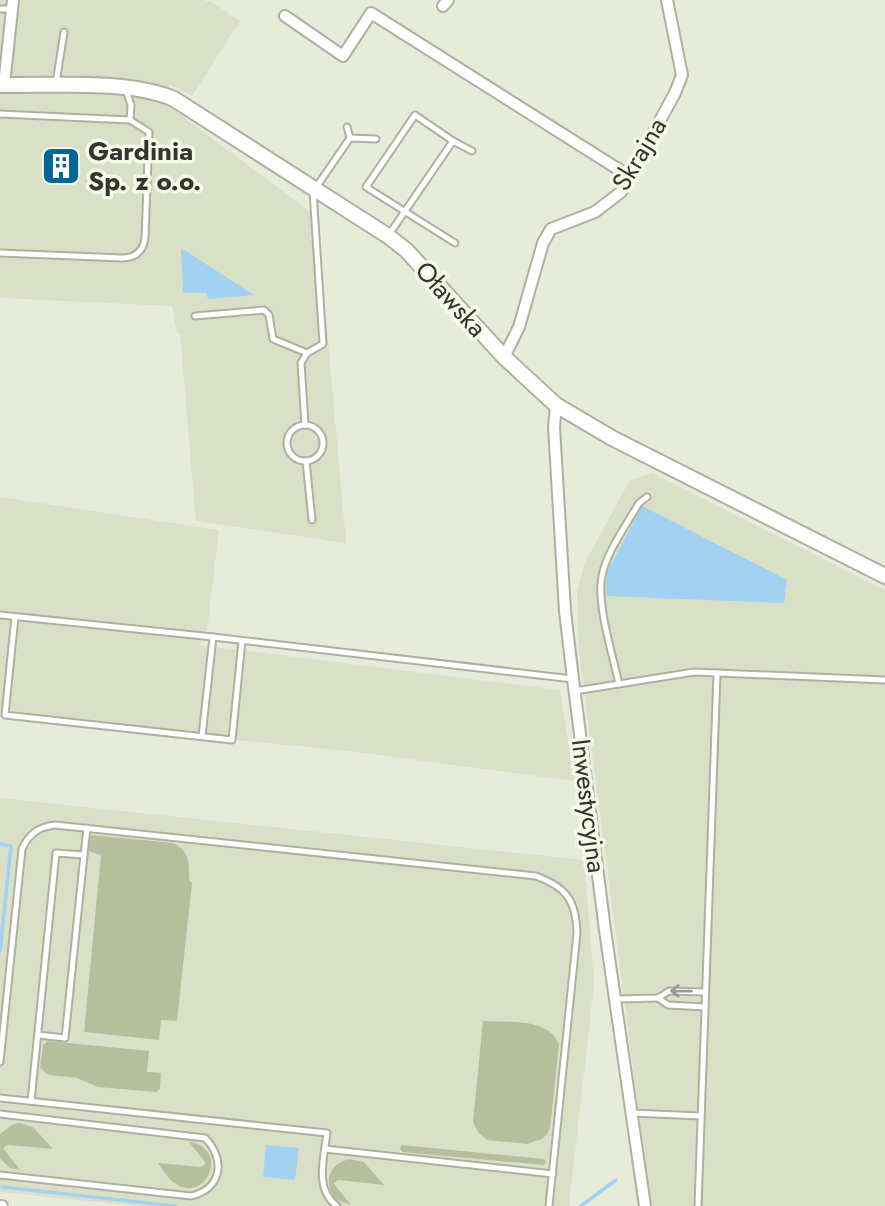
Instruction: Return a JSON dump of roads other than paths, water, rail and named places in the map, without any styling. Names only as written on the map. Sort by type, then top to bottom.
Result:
[{"type":"street","name":"Skrajna","points":[[503,357],[519,327],[543,243],[551,229],[595,212],[621,192],[675,93],[682,75],[667,0]]},
{"type":"street","points":[[2,85],[13,5]]},
{"type":"street","points":[[285,16],[343,56],[371,13],[629,176]]},
{"type":"street","name":"Oławska","points":[[2,85],[126,87],[155,91],[174,99],[406,250],[503,357],[556,405],[612,439],[885,576]]},
{"type":"street","name":"Inwestycyjna","points":[[556,405],[554,427],[564,597],[645,1206]]},
{"type":"lane","points":[[0,9],[13,5]]},
{"type":"lane","points":[[56,86],[64,32]]},
{"type":"lane","points":[[126,87],[131,105],[130,120]]},
{"type":"lane","points":[[0,114],[130,120],[149,132],[145,239],[141,251],[130,258],[0,253]]},
{"type":"lane","points":[[455,243],[366,187],[415,115],[472,151]]},
{"type":"lane","points":[[347,127],[350,138]]},
{"type":"lane","points":[[306,425],[301,363],[307,354],[323,344],[314,188],[350,138]]},
{"type":"lane","points":[[350,138],[376,139]]},
{"type":"lane","points":[[388,236],[453,141]]},
{"type":"lane","points":[[195,316],[264,310],[269,315],[273,339],[307,354]]},
{"type":"lane","points":[[306,425],[317,429],[323,440],[321,452],[306,461],[290,454],[287,443],[295,428],[306,425]]},
{"type":"lane","points":[[306,461],[312,520]]},
{"type":"lane","points":[[618,684],[601,597],[601,578],[605,565],[639,503],[647,497]]},
{"type":"lane","points":[[0,615],[213,637],[574,685],[618,684],[694,672],[885,680]]},
{"type":"lane","points":[[15,617],[5,715],[232,740],[242,641]]},
{"type":"lane","points":[[202,736],[213,637]]},
{"type":"lane","points":[[698,1206],[717,673]]},
{"type":"lane","points":[[0,1062],[22,849],[34,831],[44,826],[55,824],[536,876],[563,890],[572,902],[578,933],[549,1206]]},
{"type":"lane","points":[[38,1035],[65,1038],[87,828]]},
{"type":"lane","points":[[32,1101],[56,853],[84,855]]},
{"type":"lane","points":[[616,999],[658,998],[669,991],[705,992]]},
{"type":"lane","points":[[658,998],[668,1006],[705,1007]]},
{"type":"lane","points":[[0,1098],[327,1133],[322,1180],[324,1191],[337,1206]]},
{"type":"lane","points":[[632,1113],[701,1116]]},
{"type":"lane","points":[[0,1114],[205,1138],[218,1156],[219,1167],[210,1187],[191,1196],[0,1175]]},
{"type":"lane","points":[[325,1149],[553,1174]]},
{"type":"water","points":[[181,248],[254,295],[208,299],[206,293],[183,293]]},
{"type":"water","points":[[642,506],[787,580],[784,603],[606,596],[607,572]]},
{"type":"water","points":[[266,1145],[299,1148],[295,1180],[263,1177]]},
{"type":"waterway","points":[[0,844],[11,846],[0,951]]},
{"type":"waterway","points":[[581,1206],[616,1180]]},
{"type":"waterway","points":[[2,1187],[175,1206]]},
{"type":"place","name":"Gardinia Sp. z o.o.","points":[[61,166]]}]
